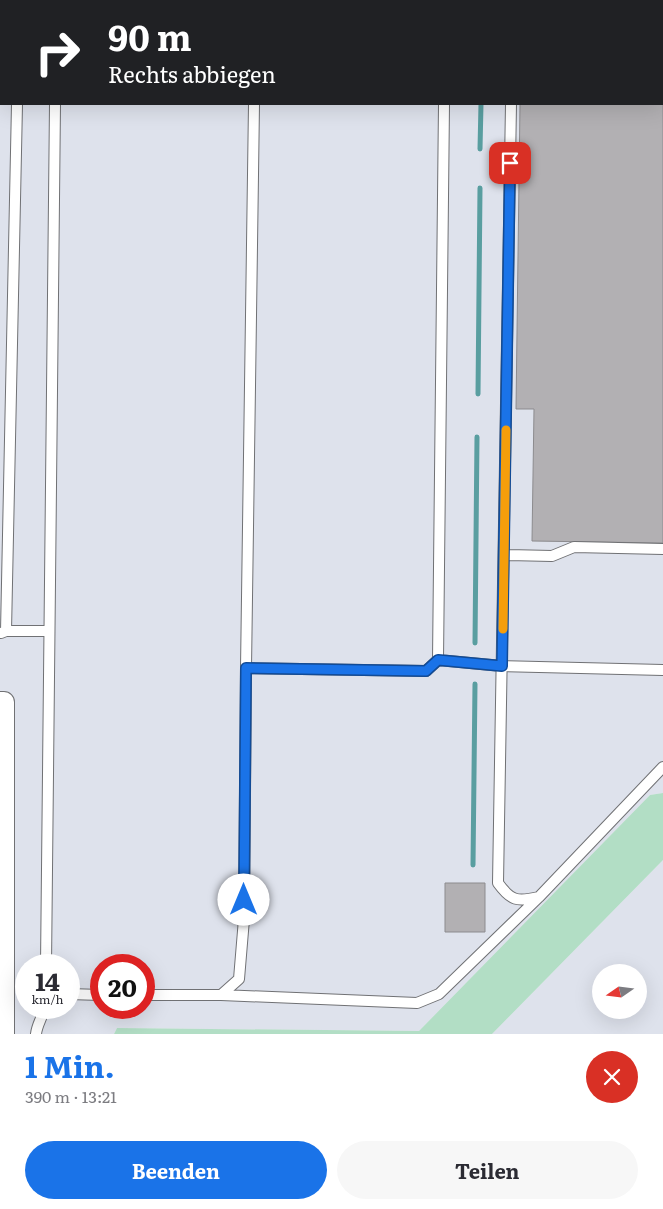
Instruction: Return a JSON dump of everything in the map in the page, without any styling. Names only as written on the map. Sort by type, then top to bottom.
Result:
[{"type":"street","points":[[0,702],[4,702],[2,979],[4,1034]]},
{"type":"lane","points":[[17,105],[3,632],[48,631]]},
{"type":"lane","points":[[46,954],[54,105]]},
{"type":"lane","points":[[221,995],[239,979],[244,919],[254,105]]},
{"type":"lane","points":[[246,668],[426,671],[438,660],[444,105]]},
{"type":"lane","points":[[511,105],[498,883],[507,896],[523,901],[539,897]]},
{"type":"lane","points":[[504,555],[552,556],[574,547],[663,549]]},
{"type":"lane","points":[[438,660],[502,666],[663,670]]},
{"type":"lane","points":[[155,995],[221,995],[418,1003],[439,994],[539,897],[663,766]]},
{"type":"lane","points":[[36,1034],[40,1019]]},
{"type":"shaded area","points":[[0,105],[663,105],[663,793],[650,795],[419,1031],[117,1028],[114,1034],[0,1034]]},
{"type":"shaded area","points":[[663,860],[663,1034],[492,1034]]},
{"type":"green space","points":[[663,793],[663,860],[492,1034],[114,1034],[117,1028],[419,1031],[650,795]]},
{"type":"building","points":[[520,105],[663,105],[663,543],[532,541],[534,409],[516,409]]},
{"type":"building","points":[[445,883],[485,883],[485,932],[445,932]]},
{"type":"waterway","points":[[480,149],[481,105]]},
{"type":"waterway","points":[[478,394],[480,188]]},
{"type":"waterway","points":[[475,643],[477,437]]},
{"type":"waterway","points":[[473,865],[475,684]]},
{"type":"slow traffic","points":[[503,629],[506,430]]},
{"type":"route","points":[[244,900],[246,668],[426,671],[438,660],[502,666],[510,163]]}]
